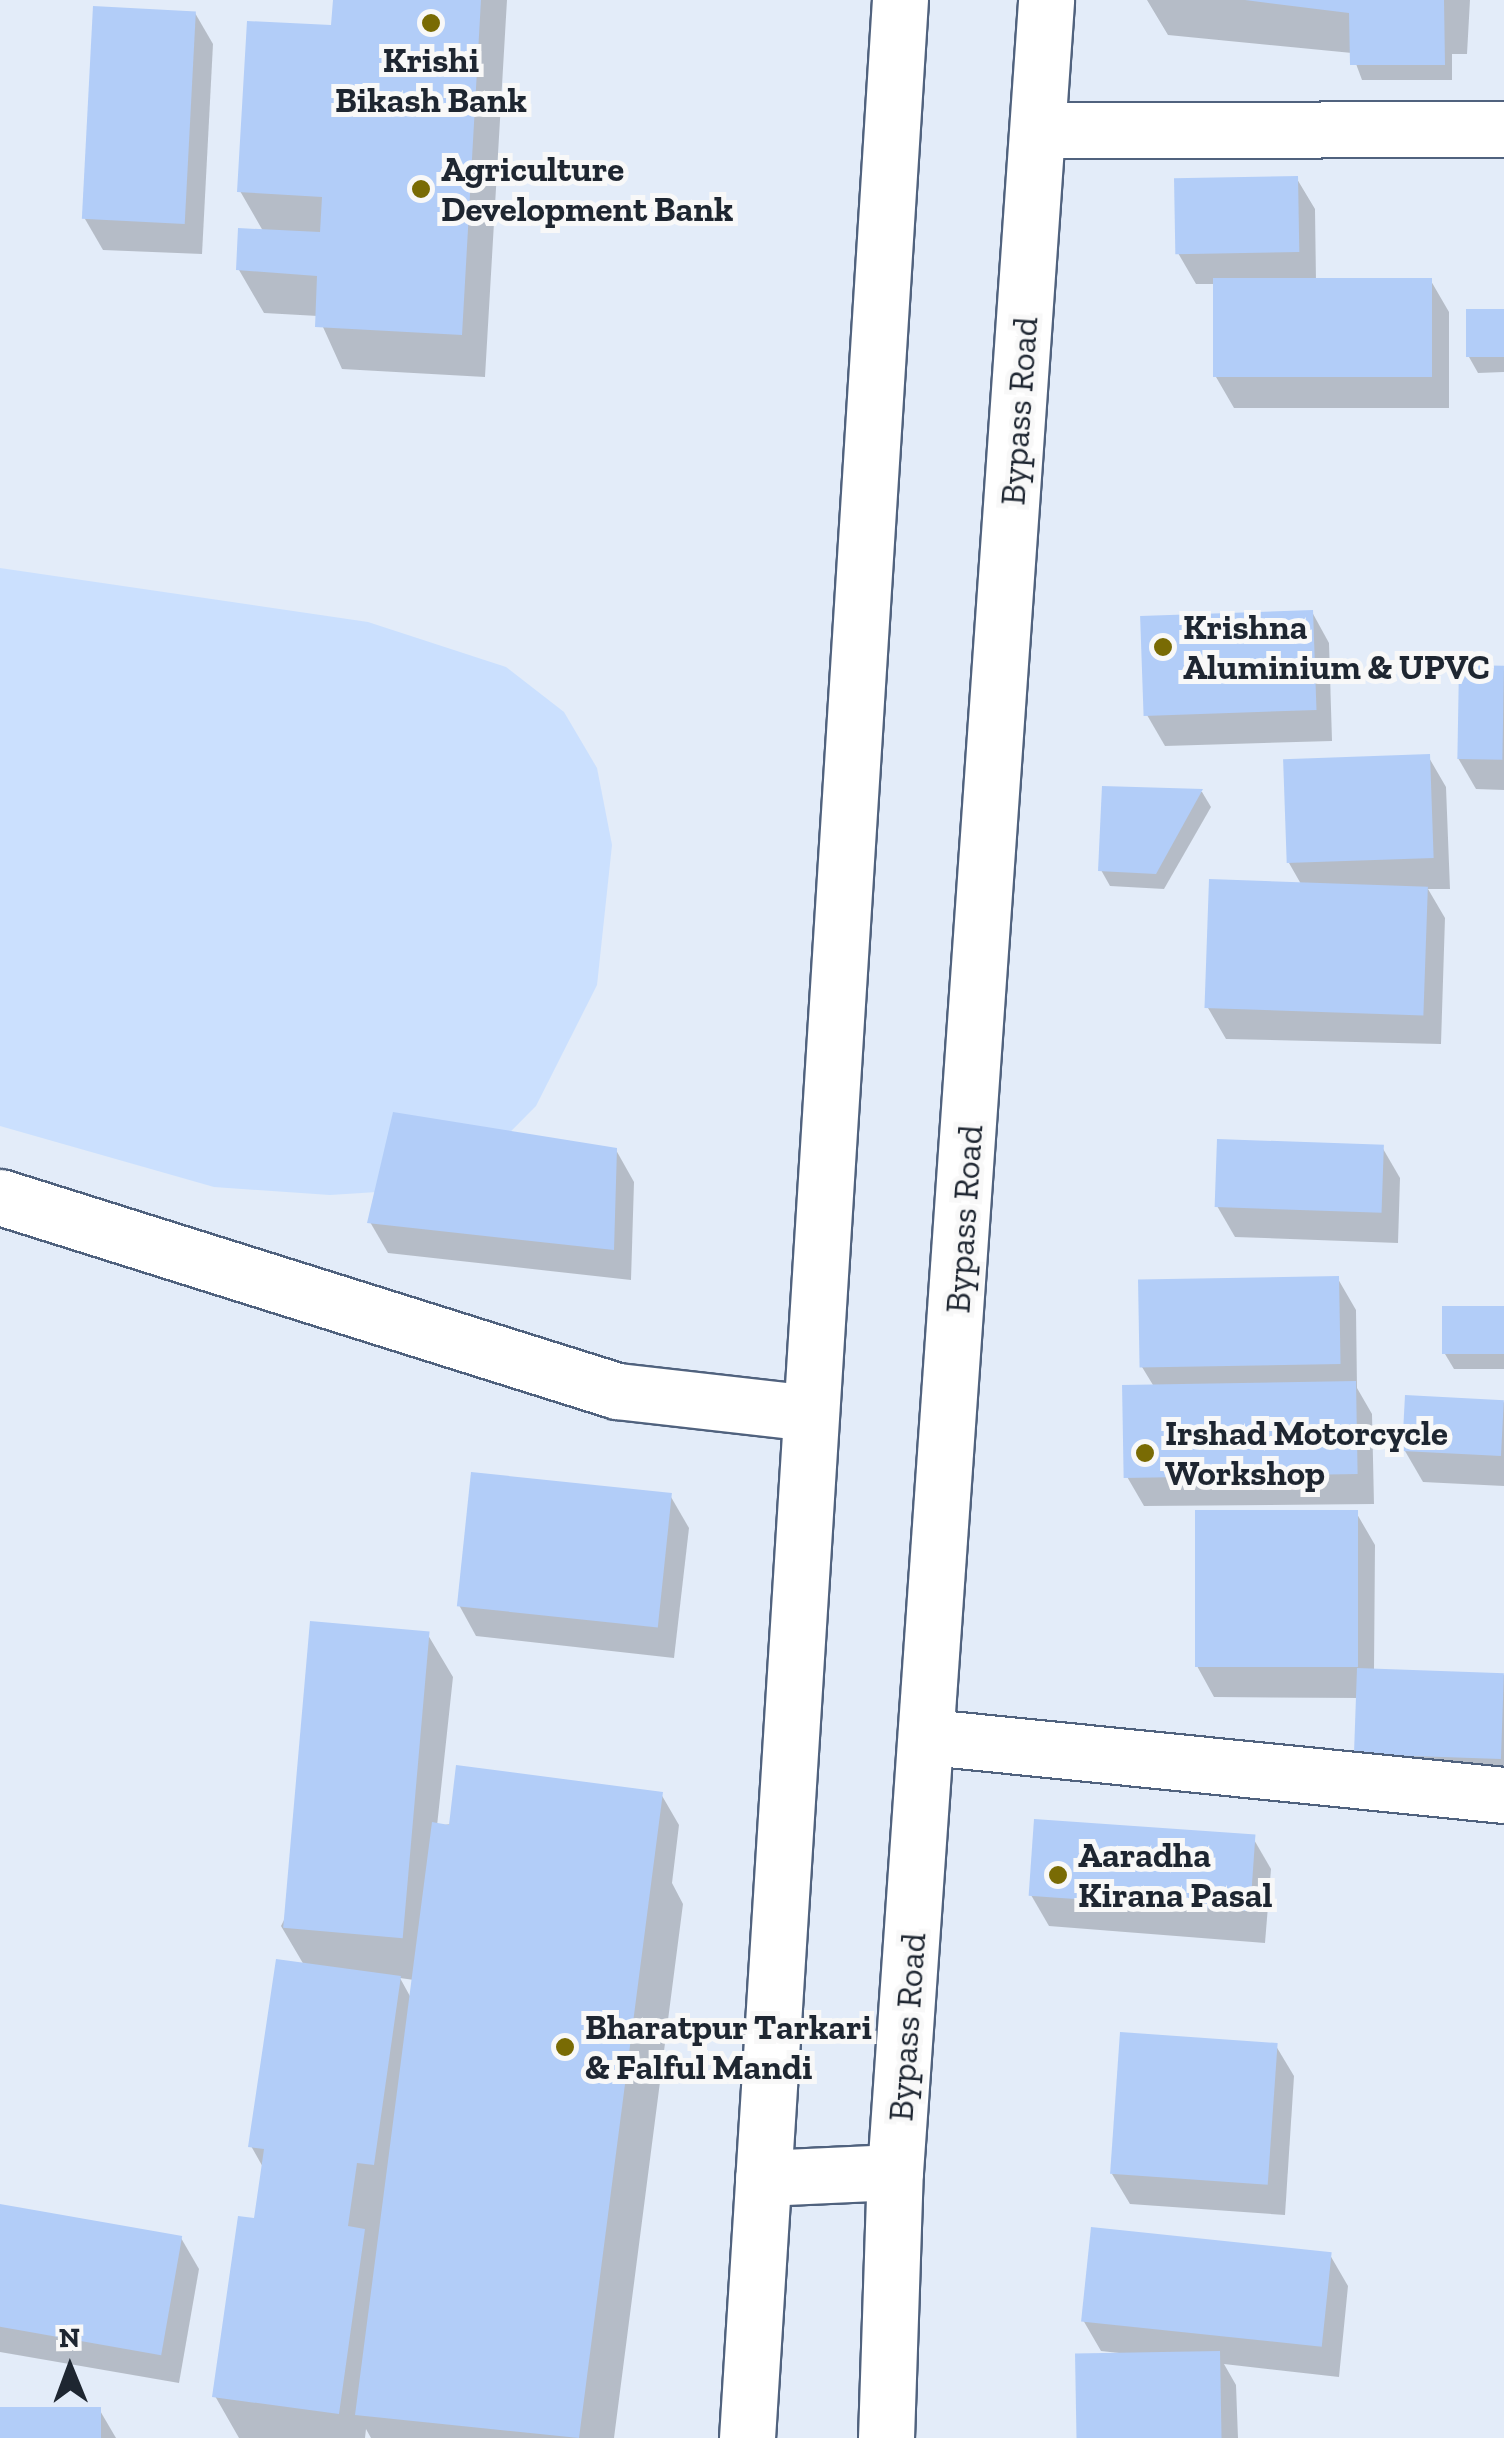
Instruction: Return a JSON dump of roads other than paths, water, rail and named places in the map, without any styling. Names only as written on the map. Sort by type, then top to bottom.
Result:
[{"type":"main road","points":[[747,2438],[900,0]]},
{"type":"main road","name":"Bypass Road","points":[[886,2438],[895,2172],[929,1736],[1046,0]]},
{"type":"main road","points":[[1038,130],[1504,128]]},
{"type":"main road","points":[[0,1197],[616,1391],[811,1414]]},
{"type":"main road","points":[[929,1736],[1504,1795]]},
{"type":"main road","points":[[763,2178],[895,2172]]},
{"type":"place","name":"Krishi Bikash Bank","points":[[431,23]]},
{"type":"place","name":"Agriculture Development Bank","points":[[421,189]]},
{"type":"place","name":"Krishna Aluminium & UPVC","points":[[1163,647]]},
{"type":"place","name":"Irshad Motorcycle Workshop","points":[[1145,1453]]},
{"type":"place","name":"Aaradha Kirana Pasal","points":[[1058,1875]]},
{"type":"place","name":"Bharatpur Tarkari & Falful Mandi","points":[[565,2047]]}]
